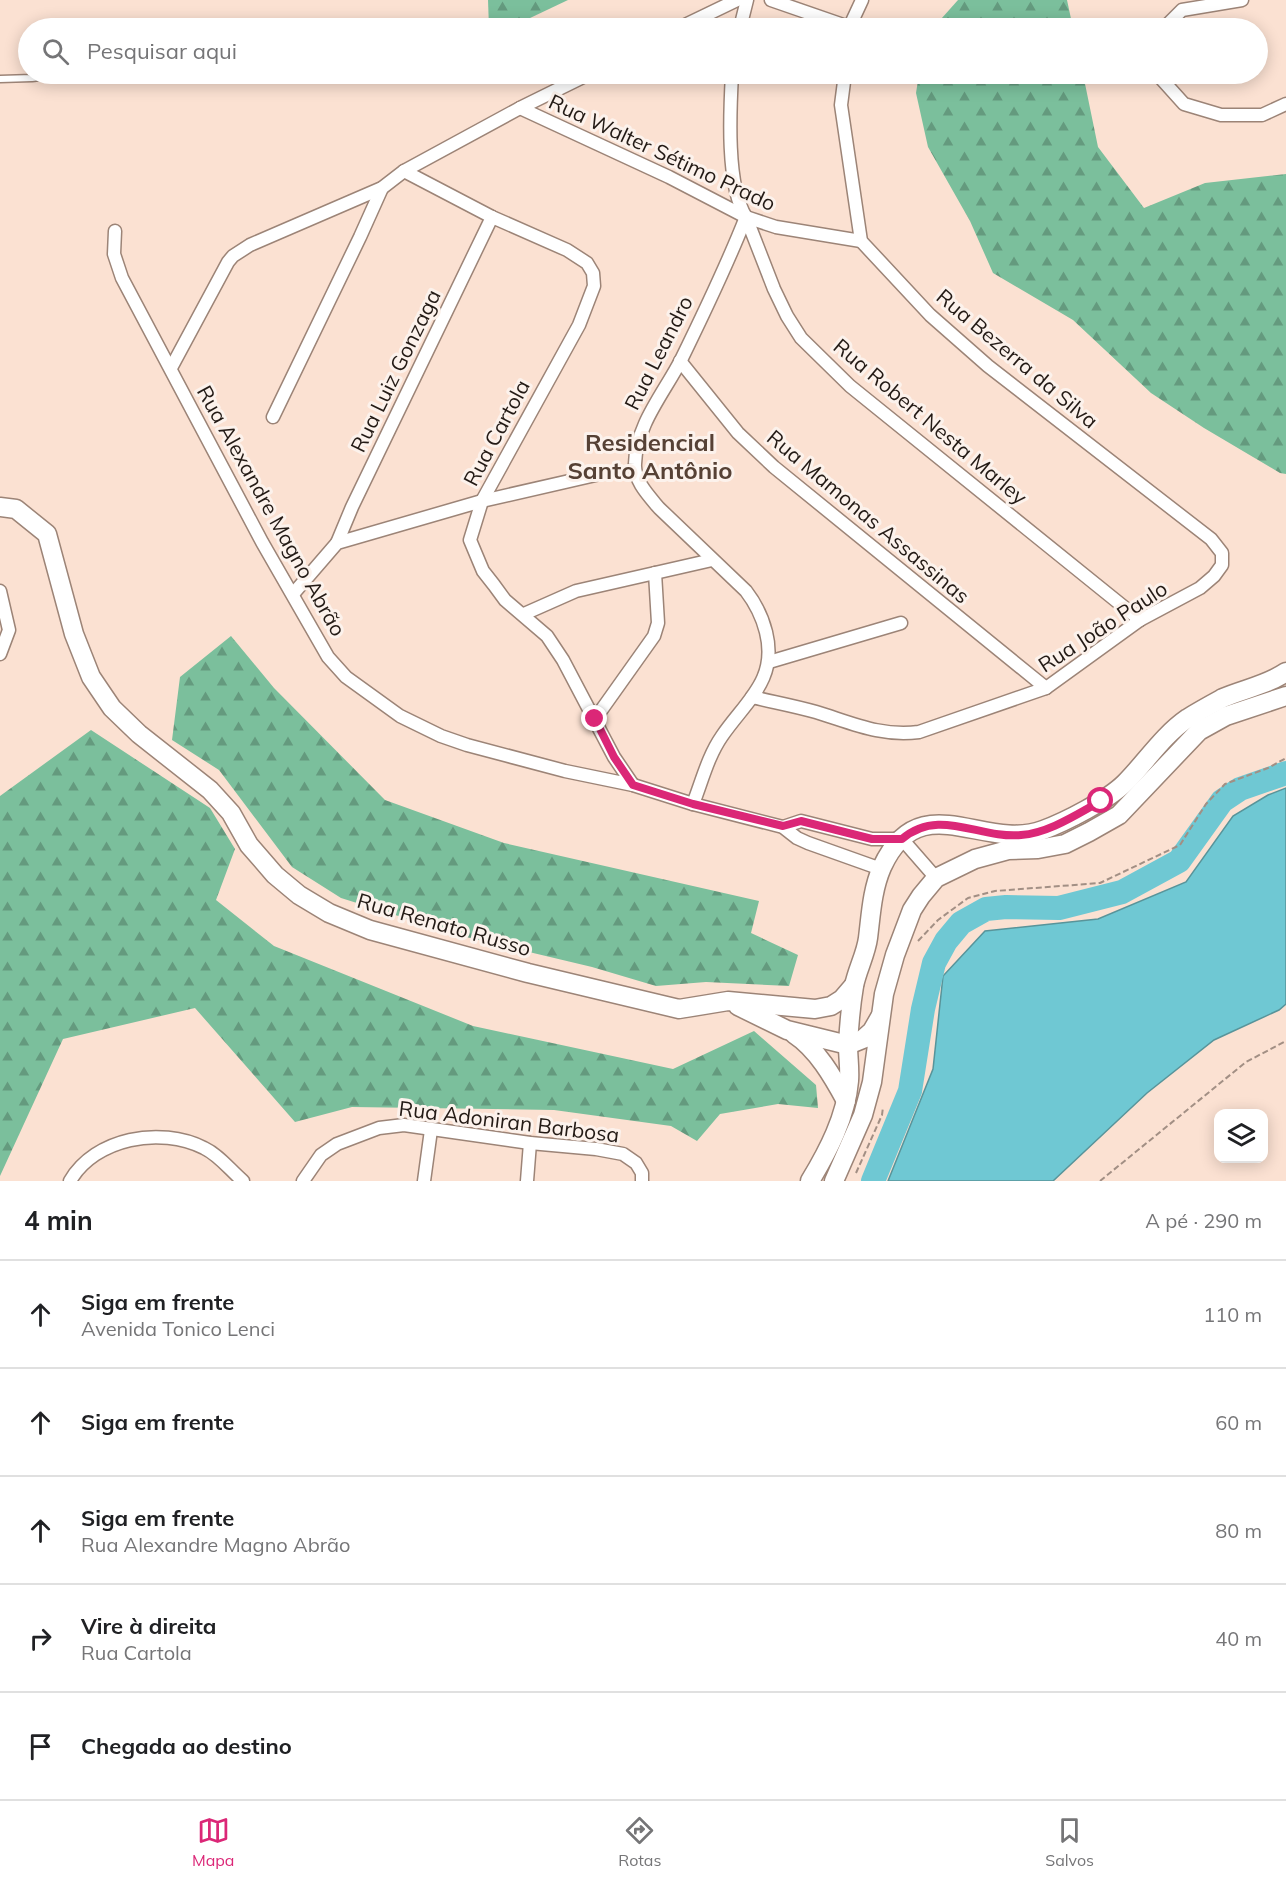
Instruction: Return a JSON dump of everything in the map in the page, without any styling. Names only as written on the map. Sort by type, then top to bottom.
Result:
[{"type":"main road","name":"Rua Renato Russo","points":[[0,507],[16,510],[47,534],[74,634],[91,677],[112,708],[140,734],[210,790],[231,813],[249,845],[275,875],[299,895],[329,913],[370,930],[528,973],[679,1009],[728,1002],[815,1008],[831,1006],[842,999],[854,985]]},
{"type":"main road","points":[[883,1003],[872,1015],[863,1013],[861,991],[873,896],[881,869],[889,853],[902,839],[913,830],[931,825],[948,824],[1000,834],[1021,835],[1042,831],[1101,801],[1117,790],[1159,743],[1187,719],[1224,698],[1274,680],[1286,672]]},
{"type":"main road","points":[[834,1181],[863,1115],[872,1082],[883,1003],[895,955],[912,910],[936,878],[975,859],[1008,850],[1038,849],[1065,844],[1089,832],[1119,815],[1199,730],[1226,716],[1286,696]]},
{"type":"main road","points":[[810,1181],[835,1136],[846,1101],[850,1073],[848,1045],[854,985],[868,941]]},
{"type":"main road","points":[[728,1002],[797,1036],[810,1048],[833,1078],[846,1101]]},
{"type":"main road","points":[[787,1030],[848,1045],[863,1039],[872,1031],[883,1003]]},
{"type":"street","points":[[699,18],[736,0]]},
{"type":"street","points":[[742,18],[747,0]]},
{"type":"street","points":[[771,0],[821,18]]},
{"type":"street","points":[[854,18],[862,0]]},
{"type":"street","points":[[1174,18],[1182,10],[1242,0]]},
{"type":"street","points":[[171,368],[233,256],[250,245],[381,188],[404,171],[569,84]]},
{"type":"street","name":"Rua Robert Nesta Marley","points":[[731,84],[733,162],[739,206],[746,216],[774,290],[801,338],[850,386],[1140,620]]},
{"type":"street","points":[[844,84],[841,105],[861,241]]},
{"type":"street","points":[[1166,84],[1184,104],[1221,115],[1262,115],[1286,104]]},
{"type":"street","name":"Rua Walter Sétimo Prado","points":[[520,108],[669,177],[746,216],[776,227],[861,241]]},
{"type":"street","name":"Rua Cartola","points":[[404,171],[492,217],[576,255],[587,263],[593,273],[594,286],[579,325],[483,501],[471,535],[472,548],[483,571],[505,600],[547,636],[563,660],[614,757],[633,785]]},
{"type":"street","points":[[273,417],[360,237],[381,188]]},
{"type":"street","name":"Rua Leandro","points":[[746,216],[723,272],[680,362],[644,425],[636,449],[635,467],[638,477],[652,500],[746,591],[756,604],[769,643],[769,662]]},
{"type":"street","name":"Rua Luiz Gonzaga","points":[[337,543],[352,507],[492,217]]},
{"type":"street","name":"Rua Alexandre Magno Abrão","points":[[115,231],[114,254],[122,278],[262,542],[328,657],[346,676],[400,716],[441,736],[467,745],[565,771],[633,785],[693,804],[783,826]]},
{"type":"street","name":"Rua Bezerra da Silva","points":[[861,241],[930,315],[988,366],[1210,539],[1222,554],[1222,565]]},
{"type":"street","name":"Rua Mamonas Assassinas","points":[[680,362],[738,432],[774,468],[1046,688]]},
{"type":"street","points":[[293,594],[337,543],[483,501],[600,474]]},
{"type":"street","points":[[524,614],[576,591],[712,560]]},
{"type":"street","name":"Rua João Paulo","points":[[752,697],[814,712],[876,731],[900,734],[919,732],[1046,688],[1140,620],[1200,588],[1214,576],[1222,565]]},
{"type":"street","points":[[595,719],[658,627],[655,573]]},
{"type":"street","points":[[0,591],[9,630],[0,654]]},
{"type":"street","points":[[693,804],[710,756],[721,737],[752,697],[767,672],[769,662],[901,623]]},
{"type":"street","points":[[783,826],[801,821],[872,839],[902,839],[936,878]]},
{"type":"street","points":[[783,826],[802,840],[881,869]]},
{"type":"street","points":[[838,852],[841,831]]},
{"type":"street","name":"Rua Adoniran Barbosa","points":[[303,1181],[321,1155],[337,1144],[380,1128],[404,1125],[623,1154],[636,1163],[642,1173],[642,1181]]},
{"type":"street","points":[[424,1181],[431,1130]]},
{"type":"street","points":[[70,1181],[77,1169],[99,1151],[119,1142],[148,1137],[172,1138],[204,1148],[243,1181]]},
{"type":"street","points":[[527,1181],[530,1143]]},
{"type":"lane","points":[[0,79],[18,78]]},
{"type":"path","points":[[916,944],[938,920],[968,898],[995,891],[1100,883],[1180,845],[1206,804],[1225,784],[1268,768],[1286,758]]},
{"type":"path","points":[[1100,1181],[1246,1062],[1286,1041]]},
{"type":"path","points":[[852,1181],[882,1115],[884,1103]]},
{"type":"green space","points":[[488,0],[568,0],[530,18],[489,18]]},
{"type":"green space","points":[[958,0],[1067,0],[1071,18],[942,18]]},
{"type":"green space","points":[[917,84],[1085,84],[1098,147],[1144,208],[1205,183],[1286,174],[1286,474],[1280,473],[1204,428],[1151,393],[1073,320],[993,273],[970,221],[928,147],[916,93]]},
{"type":"green space","points":[[231,636],[274,688],[385,800],[504,843],[759,901],[751,933],[798,955],[789,986],[706,982],[656,986],[592,967],[462,936],[341,898],[292,867],[219,770],[172,740],[180,677]]},
{"type":"green space","points":[[91,730],[210,808],[235,849],[216,900],[274,946],[473,1026],[673,1069],[754,1031],[816,1085],[818,1108],[778,1104],[720,1114],[697,1141],[671,1126],[554,1110],[352,1107],[295,1122],[195,1008],[63,1039],[0,1176],[0,796]]},
{"type":"water","points":[[1286,788],[1286,1004],[1279,1010],[1214,1040],[1147,1093],[1053,1181],[888,1181],[933,1069],[943,976],[985,931],[1098,919],[1186,882],[1233,816],[1268,795]]},
{"type":"waterway","points":[[873,1181],[910,1091],[923,1009],[934,963],[946,941],[961,923],[986,909],[1059,908],[1122,892],[1179,861],[1222,801],[1240,789],[1286,773]]},
{"type":"district","name":"Residencial Santo Antônio","points":[[650,457]]},
{"type":"route","points":[[595,719],[614,757],[633,785],[693,804],[783,826],[801,821],[872,839],[902,839],[913,830],[922,827],[948,824],[1000,834],[1021,835],[1042,831],[1101,801]]}]
